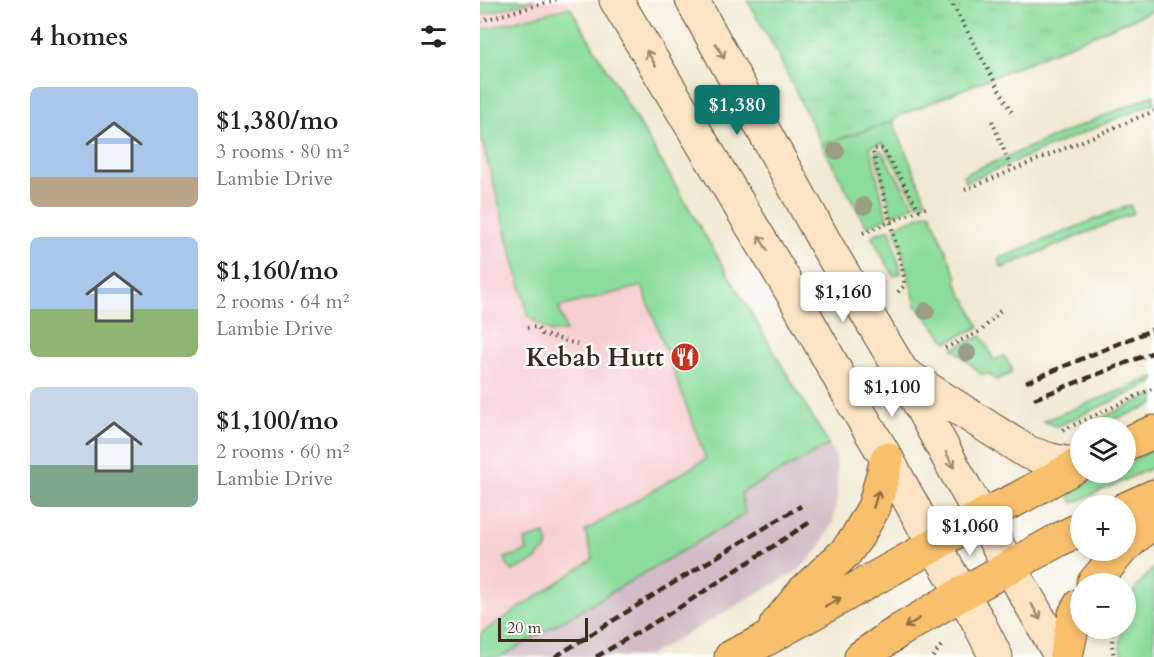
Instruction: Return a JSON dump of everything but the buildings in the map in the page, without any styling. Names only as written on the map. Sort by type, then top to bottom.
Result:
[{"type":"main road","points":[[616,0],[759,237],[887,459],[996,657]]},
{"type":"main road","points":[[692,0],[828,248],[902,372],[1061,657]]},
{"type":"main road","points":[[902,372],[1027,452],[1070,463]]},
{"type":"main road","points":[[1136,439],[1154,432]]},
{"type":"main road","points":[[763,641],[804,591],[846,552],[857,537],[874,507],[887,459]]},
{"type":"main road","points":[[731,657],[982,516],[1070,470]]},
{"type":"main road","points":[[1136,504],[1154,496]]},
{"type":"main road","points":[[1136,536],[1154,520]]},
{"type":"main road","points":[[868,656],[907,626],[1070,534]]},
{"type":"main road","points":[[1102,573],[1111,561]]},
{"type":"main road","points":[[1066,657],[1070,638]]},
{"type":"path","points":[[480,21],[556,0]]},
{"type":"path","points":[[950,0],[1012,113]]},
{"type":"path","points":[[965,190],[1154,111]]},
{"type":"path","points":[[992,121],[1012,170]]},
{"type":"path","points":[[898,292],[904,286],[905,279],[873,152],[875,149],[883,149],[920,211]]},
{"type":"path","points":[[863,234],[928,207]]},
{"type":"path","points":[[945,348],[981,331],[1001,310]]},
{"type":"path","points":[[527,328],[537,327],[542,334],[577,344]]},
{"type":"path","points":[[1057,432],[1154,388]]},
{"type":"path","points":[[933,657],[946,639]]},
{"type":"path","points":[[1112,639],[1114,657]]},
{"type":"shaded area","points":[[480,0],[567,0],[741,493],[501,657],[480,657]]},
{"type":"shaded area","points":[[829,445],[836,458],[837,469],[837,497],[833,523],[818,550],[799,570],[646,657],[501,657],[744,515],[740,493]]},
{"type":"green space","points":[[495,0],[535,0],[480,15],[480,4]]},
{"type":"green space","points":[[747,0],[1154,0],[1154,10],[901,115],[893,121],[822,145],[776,51]]},
{"type":"green space","points":[[570,7],[829,445],[741,493],[745,514],[501,657],[480,657],[480,634],[593,559],[585,531],[706,459],[642,286],[559,307],[566,331],[551,332],[529,317],[480,133],[480,30]]},
{"type":"green space","points":[[1154,95],[1154,103],[966,182],[963,175]]},
{"type":"green space","points":[[893,121],[926,201],[918,204],[882,143],[870,147],[887,218],[866,226],[822,145]]},
{"type":"green space","points":[[881,150],[914,206],[892,215],[875,152]]},
{"type":"green space","points":[[1130,205],[1134,213],[1002,268],[998,259]]},
{"type":"green space","points":[[930,212],[957,278],[956,281],[979,327],[947,342],[916,305],[895,226]]},
{"type":"green space","points":[[890,229],[901,273],[894,276],[871,236]]},
{"type":"green space","points":[[982,336],[994,360],[1004,356],[1012,368],[1010,369],[1012,373],[996,380],[990,374],[981,374],[953,348]]},
{"type":"green space","points":[[1154,377],[1154,382],[1077,417],[1070,417],[1070,420],[1060,425],[1055,426],[1043,421]]},
{"type":"green space","points":[[1154,394],[1154,404],[1121,417],[1104,417]]},
{"type":"green space","points":[[1154,449],[1154,467],[1136,475],[1136,458]]},
{"type":"green space","points":[[1088,483],[1118,483],[1091,495],[1070,495],[1070,497],[1068,493]]},
{"type":"green space","points":[[545,534],[547,549],[539,555],[538,559],[513,571],[509,568],[505,558],[527,551],[525,540]]},
{"type":"green space","points":[[1154,568],[1154,657],[1123,657],[1120,648],[1121,639],[1136,639],[1136,588]]},
{"type":"railway","points":[[1026,382],[1154,329]]},
{"type":"railway","points":[[1034,399],[1154,352]]},
{"type":"railway","points":[[555,657],[801,506]]},
{"type":"railway","points":[[596,657],[677,609],[810,522]]},
{"type":"place","name":"Kebab Hutt","points":[[685,357]]}]
